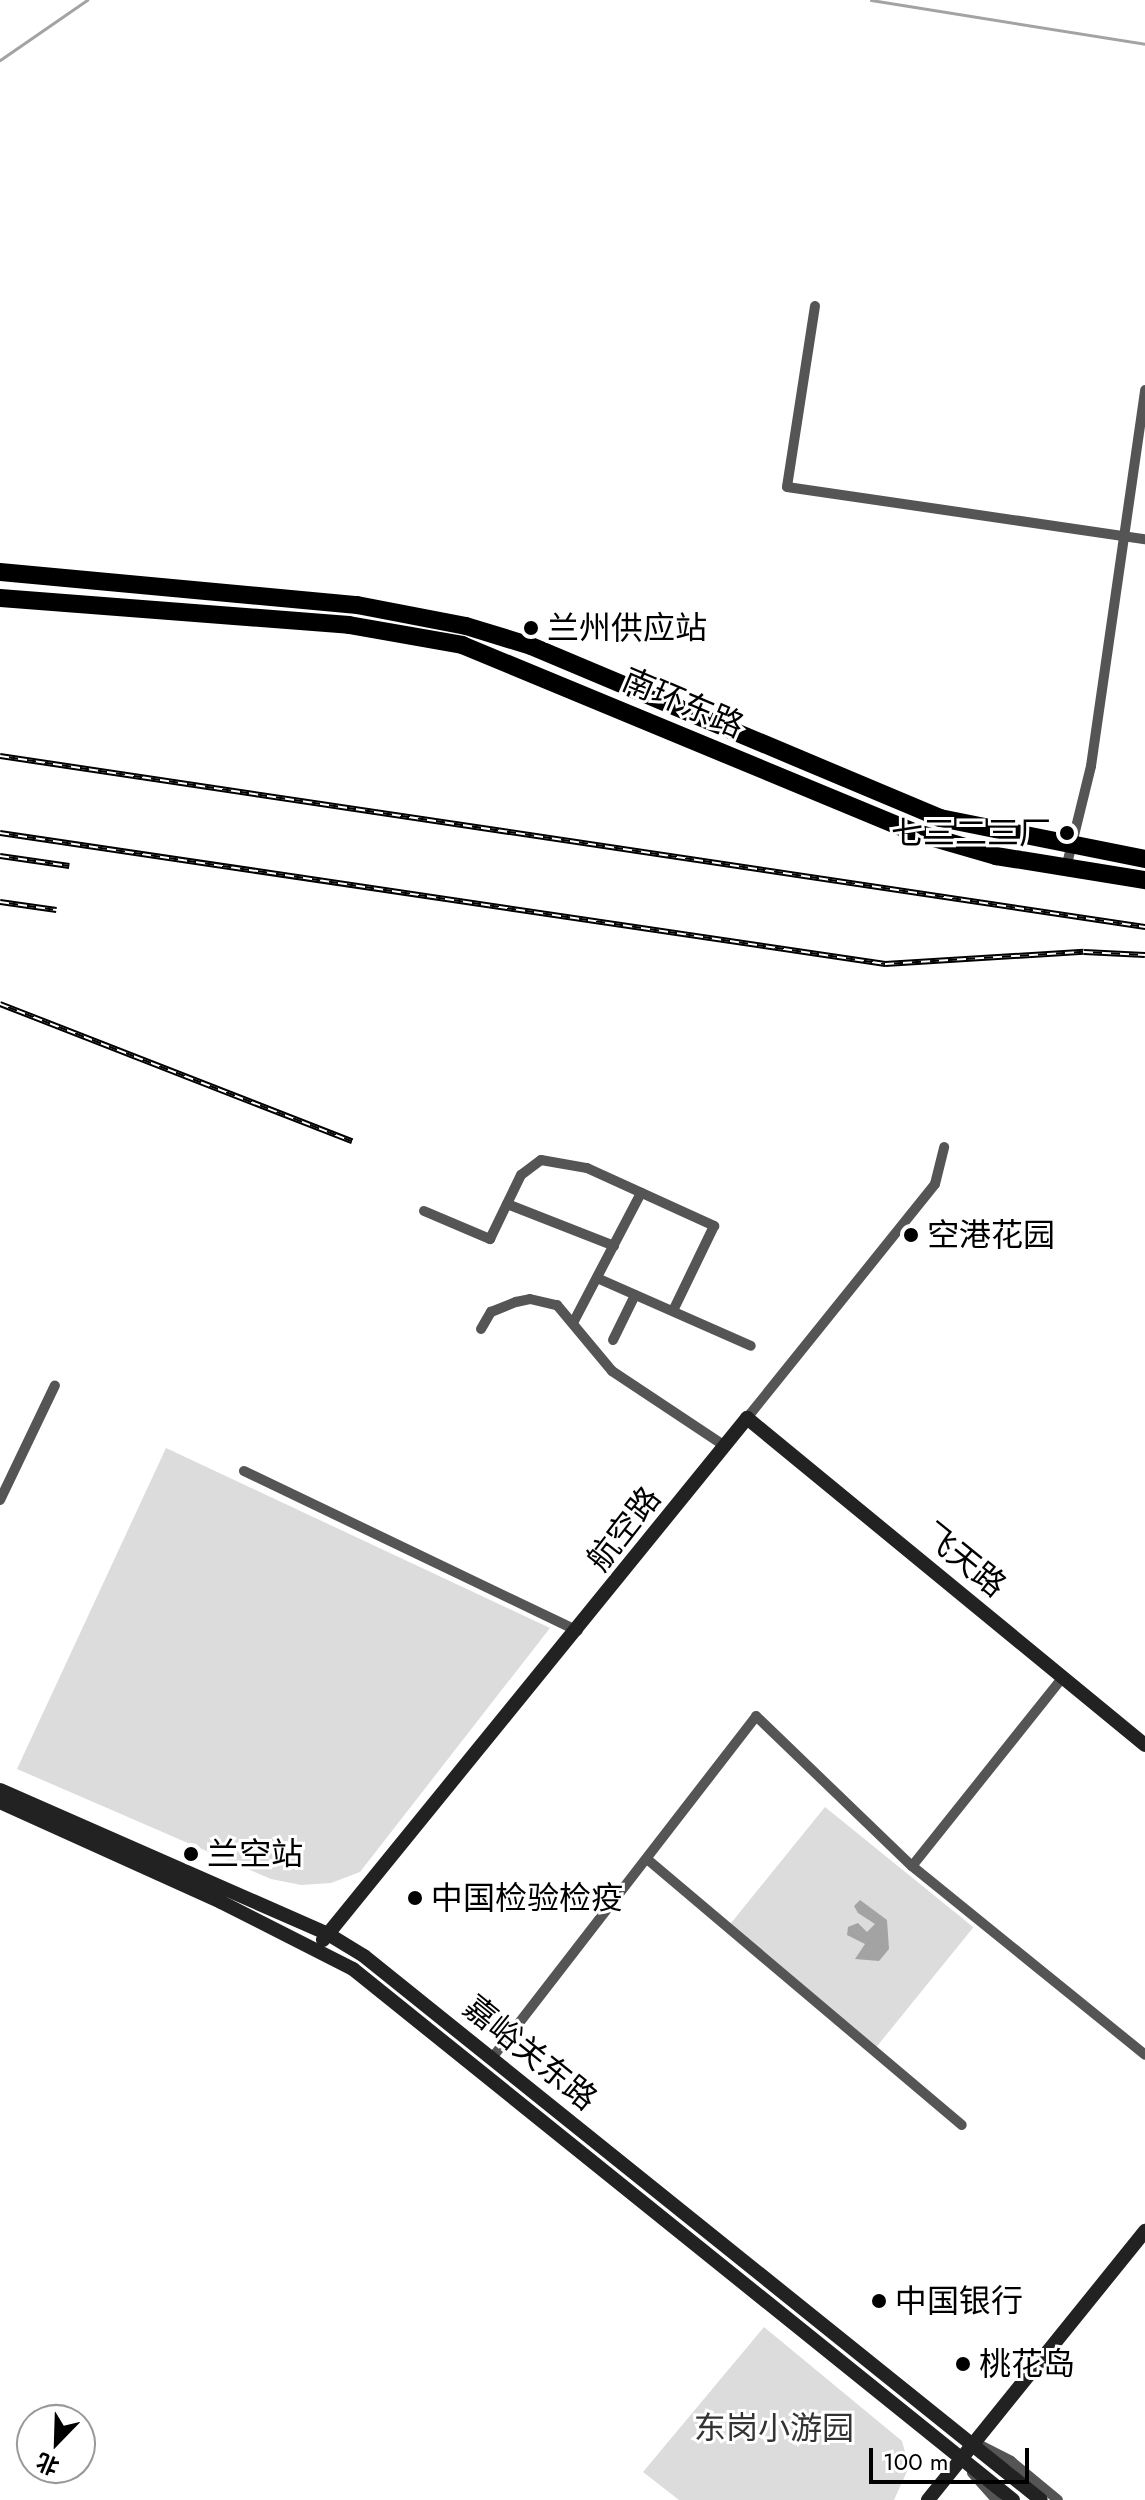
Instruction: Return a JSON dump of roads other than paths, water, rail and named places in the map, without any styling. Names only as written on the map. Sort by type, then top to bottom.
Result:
[{"type":"highway","name":"南环东路","points":[[0,572],[357,605],[466,626],[531,646],[940,818],[1145,859]]},
{"type":"highway","name":"南环东路","points":[[0,598],[349,625],[462,645],[910,831],[996,856],[1145,880]]},
{"type":"main road","name":"航空路","points":[[316,1948],[579,1631],[747,1418]]},
{"type":"main road","name":"飞天路","points":[[747,1418],[1145,1745]]},
{"type":"main road","name":"嘉峪关东路","points":[[0,1790],[328,1934],[492,2058],[974,2442],[1041,2500]]},
{"type":"main road","name":"嘉峪关东路","points":[[0,1802],[316,1948],[353,1969],[1013,2500]]},
{"type":"main road","points":[[928,2500],[1145,2231]]},
{"type":"street","points":[[815,306],[787,487],[1145,539]]},
{"type":"street","points":[[1066,868],[1091,766],[1145,390]]},
{"type":"street","name":"航空路","points":[[747,1418],[935,1184],[944,1147]]},
{"type":"street","points":[[424,1211],[490,1239],[521,1175],[541,1160],[587,1168],[714,1226],[673,1311]]},
{"type":"street","points":[[573,1323],[641,1193]]},
{"type":"street","points":[[507,1204],[540,1221],[560,1221],[614,1246]]},
{"type":"street","points":[[597,1278],[751,1346]]},
{"type":"street","points":[[613,1340],[635,1295]]},
{"type":"street","points":[[481,1329],[491,1312],[530,1299],[557,1305],[612,1371],[725,1446]]},
{"type":"street","points":[[0,1500],[55,1385]]},
{"type":"street","points":[[244,1471],[579,1631]]},
{"type":"street","points":[[912,1866],[1063,1677]]},
{"type":"street","points":[[492,2058],[756,1716],[912,1866],[1145,2055]]},
{"type":"street","points":[[647,1859],[962,2125]]},
{"type":"street","points":[[974,2442],[1011,2461],[1058,2500]]},
{"type":"street","points":[[960,2460],[996,2500]]},
{"type":"waterway","points":[[0,60],[87,0]]},
{"type":"waterway","points":[[871,0],[1145,44]]},
{"type":"railway","points":[[0,756],[1145,927]]},
{"type":"railway","points":[[0,833],[885,964],[1084,952],[1145,955]]},
{"type":"railway","points":[[0,856],[69,866]]},
{"type":"railway","points":[[0,902],[56,910]]},
{"type":"railway","points":[[0,1004],[352,1141]]},
{"type":"place","name":"兰州供应站","points":[[531,628]]},
{"type":"place","name":"七三二三厂","points":[[1067,833]]},
{"type":"place","name":"空港花园","points":[[911,1235]]},
{"type":"place","name":"兰空站","points":[[191,1854]]},
{"type":"place","name":"中国检验检疫","points":[[415,1898]]},
{"type":"place","name":"中国银行","points":[[879,2301]]},
{"type":"place","name":"桃花岛","points":[[963,2364]]},
{"type":"park label","name":"东岗小游园","points":[[774,2428]]}]
